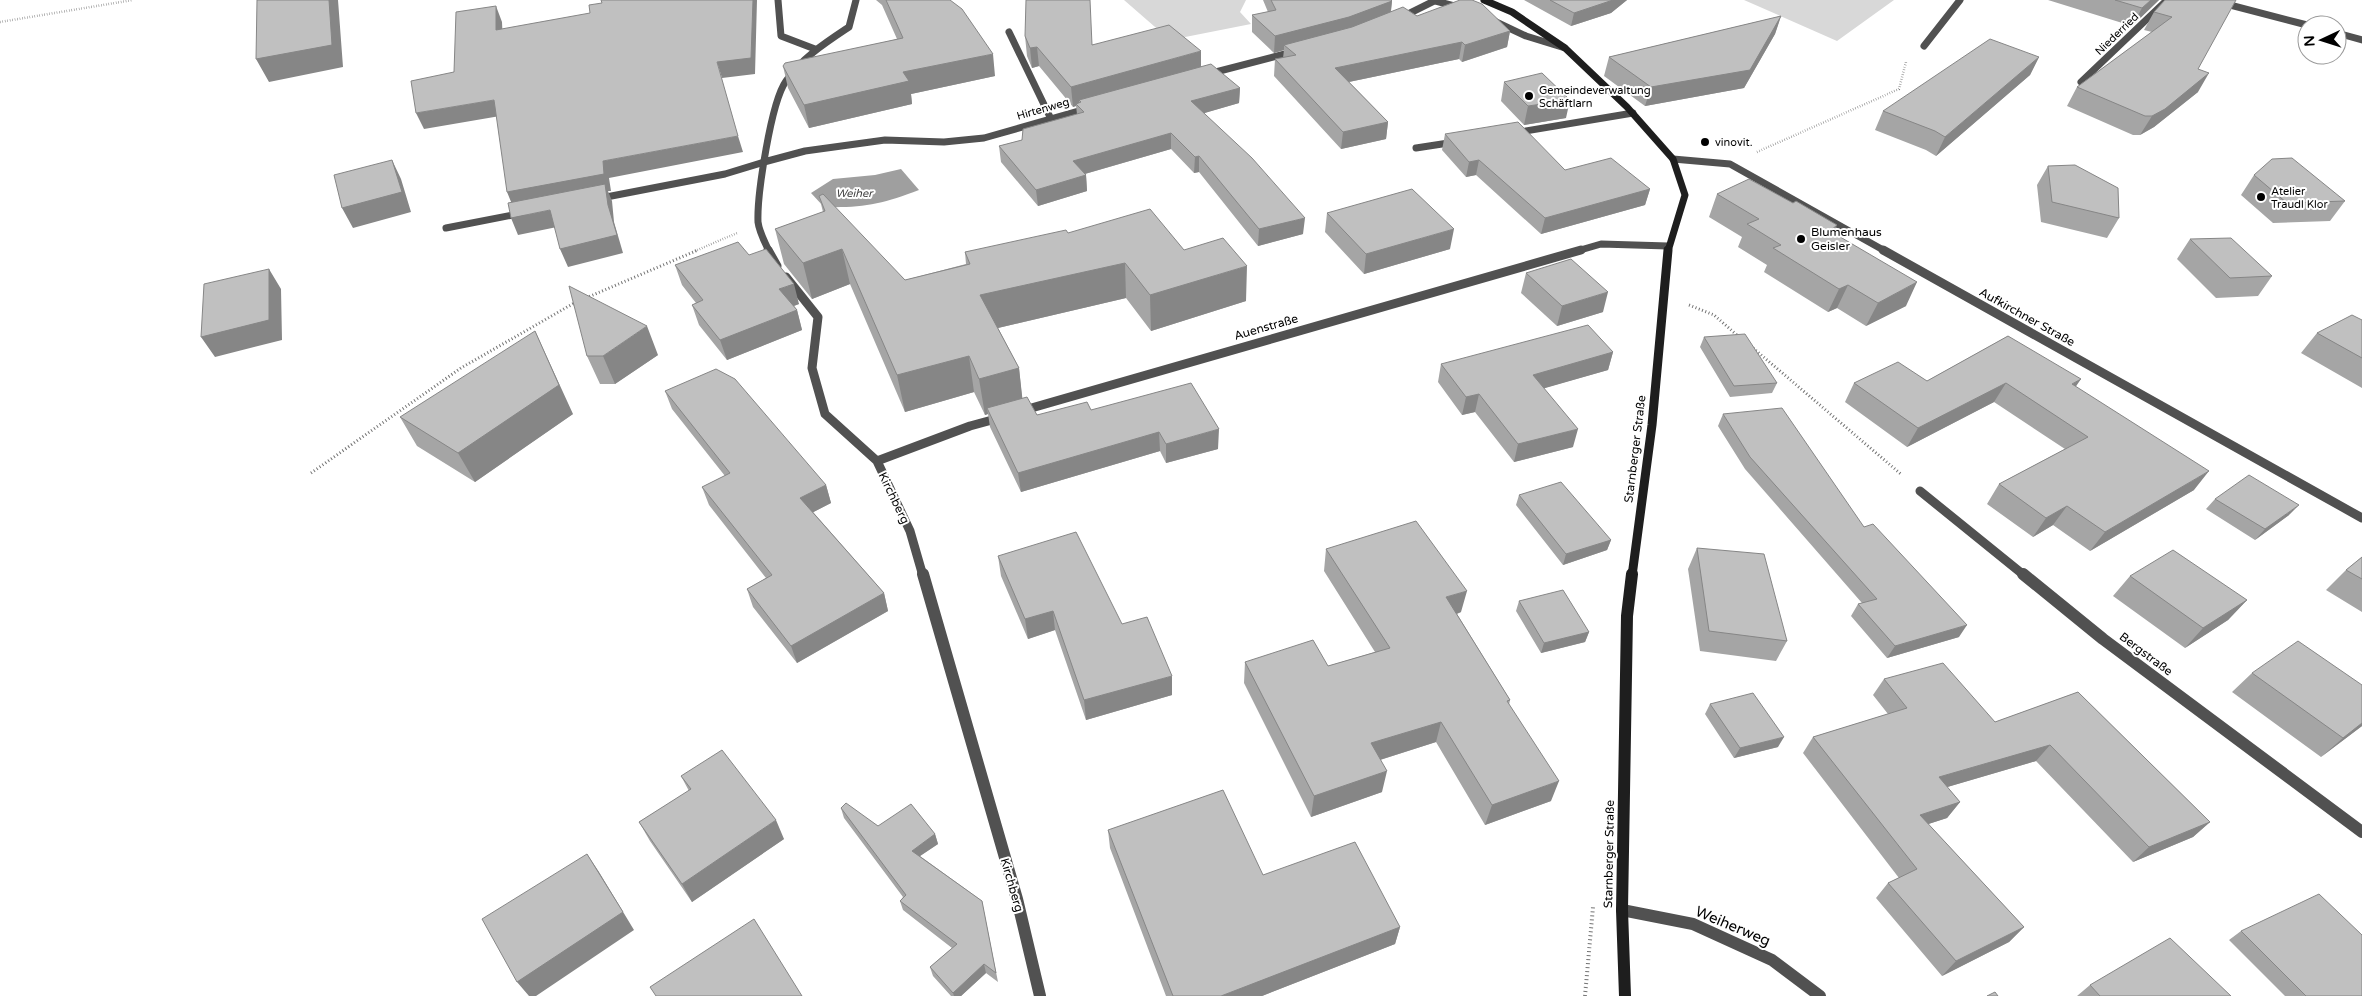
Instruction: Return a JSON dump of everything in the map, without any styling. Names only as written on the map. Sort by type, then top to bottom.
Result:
[{"type":"main road","name":"Starnberger Straße","points":[[1484,0],[1512,12],[1565,48],[1633,113],[1673,159],[1685,195],[1668,246],[1652,425],[1627,616],[1622,910],[1625,996]]},
{"type":"street","points":[[778,0],[781,36],[815,49]]},
{"type":"street","name":"Kirchberg","points":[[856,0],[849,27],[815,49],[786,82],[776,102],[764,162],[758,224],[772,259],[818,317],[812,368],[825,414],[877,461],[910,531],[1017,899],[1040,996]]},
{"type":"street","points":[[1390,23],[1433,0],[1468,10]]},
{"type":"street","points":[[1924,46],[1960,0]]},
{"type":"street","name":"Niederried","points":[[2082,82],[2167,0]]},
{"type":"street","points":[[2211,0],[2297,22]]},
{"type":"street","points":[[1486,17],[1526,36],[1565,48]]},
{"type":"street","points":[[1009,32],[1051,119]]},
{"type":"street","points":[[2347,36],[2362,40]]},
{"type":"street","points":[[1198,77],[1303,49]]},
{"type":"street","name":"Hirtenweg","points":[[590,200],[724,174],[805,151],[885,140],[944,142],[984,138],[1096,106]]},
{"type":"street","points":[[1502,135],[1633,113]]},
{"type":"street","points":[[1416,148],[1466,140]]},
{"type":"street","name":"Aufkirchner Straße","points":[[1673,159],[1730,164],[2362,518]]},
{"type":"street","points":[[446,228],[532,211]]},
{"type":"street","name":"Auenstraße","points":[[877,461],[970,426],[1601,244],[1668,246]]},
{"type":"street","name":"Bergstraße","points":[[1920,490],[2103,639],[2362,832]]},
{"type":"street","name":"Weiherweg","points":[[1622,910],[1693,924],[1772,960],[1820,996]]},
{"type":"path","points":[[0,22],[133,0]]},
{"type":"path","points":[[1786,140],[1899,90],[1906,61]]},
{"type":"path","points":[[312,473],[461,368],[566,306],[758,224]]},
{"type":"path","points":[[1664,295],[1714,315],[1743,340]]},
{"type":"path","points":[[1751,346],[1920,490]]},
{"type":"shaded area","points":[[1124,0],[1246,0],[1240,12],[1251,24],[1170,40]]},
{"type":"shaded area","points":[[1744,0],[1894,0],[1837,41]]},
{"type":"water","name":"Weiher","points":[[901,169],[919,190],[873,204],[838,207],[824,207],[811,193],[833,179],[875,175]]},
{"type":"building","points":[[257,0],[329,0],[332,45],[256,59]]},
{"type":"building","points":[[601,0],[753,0],[751,58],[717,62],[738,136],[603,161],[604,174],[507,192],[494,100],[416,113],[411,81],[454,72],[456,12],[496,6],[496,30],[590,13],[589,5],[602,3]]},
{"type":"building","points":[[886,0],[950,0],[962,9],[993,54],[903,72],[909,81],[804,105],[783,66],[785,63],[903,38]]},
{"type":"building","points":[[1026,0],[1090,0],[1092,45],[1169,25],[1201,51],[1071,87],[1037,47],[1030,48],[1025,36]]},
{"type":"building","points":[[1271,0],[1392,1],[1349,17],[1275,36],[1252,15],[1276,10]]},
{"type":"building","points":[[1460,0],[1472,0],[1482,4],[1510,31],[1465,45],[1462,42],[1335,68],[1388,122],[1343,132],[1275,59],[1296,55],[1284,45],[1352,27],[1403,7],[1417,16]]},
{"type":"building","points":[[1550,0],[1613,0],[1574,13]]},
{"type":"building","points":[[2115,0],[2151,0],[2142,8]]},
{"type":"building","points":[[2165,0],[2236,0],[2198,69],[2209,73],[2165,109],[2152,116],[2145,116],[2077,87],[2172,17],[2154,12]]},
{"type":"building","points":[[1781,16],[1750,70],[1651,87],[1609,57]]},
{"type":"building","points":[[1990,39],[2039,57],[1945,137],[1935,131],[1883,111]]},
{"type":"building","points":[[1211,64],[1240,88],[1191,101],[1252,158],[1305,218],[1259,229],[1199,156],[1195,157],[1171,133],[1073,161],[1086,175],[1036,190],[999,146],[1022,140],[1023,129],[1084,112],[1076,104],[1081,102],[1079,100]]},
{"type":"building","points":[[1542,73],[1570,100],[1528,106],[1504,82]]},
{"type":"building","points":[[1518,122],[1565,170],[1611,158],[1650,189],[1545,218],[1479,160],[1469,162],[1445,134]]},
{"type":"building","points":[[2292,158],[2345,201],[2287,203],[2254,175],[2272,159]]},
{"type":"building","points":[[392,160],[402,192],[342,208],[334,175]]},
{"type":"building","points":[[2075,165],[2118,188],[2119,218],[2052,202],[2048,166]]},
{"type":"building","points":[[1749,179],[1793,203],[1796,201],[1837,225],[1830,231],[1917,282],[1878,303],[1848,285],[1839,289],[1773,248],[1781,245],[1747,224],[1759,219],[1717,194]]},
{"type":"building","points":[[605,184],[608,205],[617,235],[560,249],[550,210],[511,218],[508,203]]},
{"type":"building","points":[[1412,189],[1454,229],[1366,254],[1327,213]]},
{"type":"building","points":[[823,194],[905,280],[970,264],[965,252],[1066,230],[1068,233],[1150,209],[1184,250],[1223,238],[1247,266],[1150,295],[1125,263],[980,295],[1019,368],[979,379],[969,356],[897,375],[842,249],[803,263],[775,229],[825,211],[819,196]]},
{"type":"building","points":[[2231,238],[2272,276],[2230,278],[2190,239]]},
{"type":"building","points":[[738,242],[749,255],[766,249],[794,284],[779,289],[797,310],[720,340],[692,305],[703,300],[675,265]]},
{"type":"building","points":[[1571,259],[1608,292],[1562,306],[1526,273]]},
{"type":"building","points":[[269,269],[269,320],[201,337],[204,284]]},
{"type":"building","points":[[569,286],[647,326],[603,356],[587,356]]},
{"type":"building","points":[[2352,315],[2362,320],[2362,358],[2317,333]]},
{"type":"building","points":[[1588,325],[1613,352],[1533,375],[1578,429],[1518,444],[1479,394],[1466,397],[1441,364]]},
{"type":"building","points":[[535,331],[559,385],[458,453],[400,417]]},
{"type":"building","points":[[1745,334],[1777,383],[1734,386],[1704,337]]},
{"type":"building","points":[[2008,336],[2081,379],[2072,384],[2209,471],[2105,532],[2067,506],[2046,518],[1999,484],[2088,437],[2006,383],[1918,428],[1854,383],[1898,362],[1927,381]]},
{"type":"building","points":[[716,369],[735,379],[826,485],[800,498],[884,593],[791,646],[747,589],[772,575],[702,487],[730,473],[665,391]]},
{"type":"building","points":[[1191,383],[1219,429],[1166,444],[1159,432],[1018,473],[987,408],[1027,397],[1037,415],[1087,402],[1091,410]]},
{"type":"building","points":[[1782,408],[1864,527],[1873,524],[1967,625],[1895,646],[1858,604],[1877,599],[1750,457],[1723,414]]},
{"type":"building","points":[[2249,475],[2299,505],[2265,529],[2215,499]]},
{"type":"building","points":[[1561,482],[1611,540],[1566,554],[1519,495]]},
{"type":"building","points":[[1416,521],[1467,591],[1446,597],[1510,700],[1507,701],[1559,781],[1492,805],[1441,722],[1371,743],[1387,771],[1314,796],[1245,662],[1313,640],[1328,666],[1390,648],[1326,549]]},
{"type":"building","points":[[1076,532],[1122,624],[1147,617],[1172,676],[1084,700],[1053,611],[1025,619],[998,556]]},
{"type":"building","points":[[1697,548],[1764,554],[1787,641],[1709,631]]},
{"type":"building","points":[[2173,550],[2247,600],[2203,628],[2130,576]]},
{"type":"building","points":[[2362,557],[2362,579],[2346,570]]},
{"type":"building","points":[[1563,590],[1589,632],[1544,643],[1519,601]]},
{"type":"building","points":[[2298,641],[2362,685],[2362,723],[2343,738],[2252,673]]},
{"type":"building","points":[[1943,663],[1995,722],[2078,692],[2210,822],[2149,847],[2050,745],[1939,777],[1960,802],[1920,815],[2024,927],[1956,961],[1888,883],[1917,869],[1813,737],[1907,708],[1884,679]]},
{"type":"building","points":[[1753,693],[1784,737],[1740,748],[1710,704]]},
{"type":"building","points":[[722,750],[776,820],[682,884],[639,822],[691,789],[681,776]]},
{"type":"building","points":[[1223,790],[1263,875],[1355,842],[1400,927],[1221,996],[1173,996],[1108,830]]},
{"type":"building","points":[[846,803],[878,826],[911,804],[935,834],[912,851],[982,901],[996,973],[984,964],[953,993],[930,967],[957,944],[900,901],[906,895],[841,808]]},
{"type":"building","points":[[587,854],[623,912],[517,982],[482,919]]},
{"type":"building","points":[[2319,894],[2362,935],[2362,996],[2306,996],[2241,931]]},
{"type":"building","points":[[754,919],[802,996],[656,996],[650,987]]},
{"type":"building","points":[[2170,938],[2231,996],[2100,996],[2090,985]]},
{"type":"building","points":[[1995,992],[1998,996],[1987,996]]},
{"type":"place","name":"Gemeindeverwaltung Schäftlarn","points":[[1529,96]]},
{"type":"place","name":"vinovit.","points":[[1705,142]]},
{"type":"place","name":"Atelier Traudl Klor","points":[[2261,197]]},
{"type":"place","name":"Blumenhaus Geisler","points":[[1801,239]]}]
